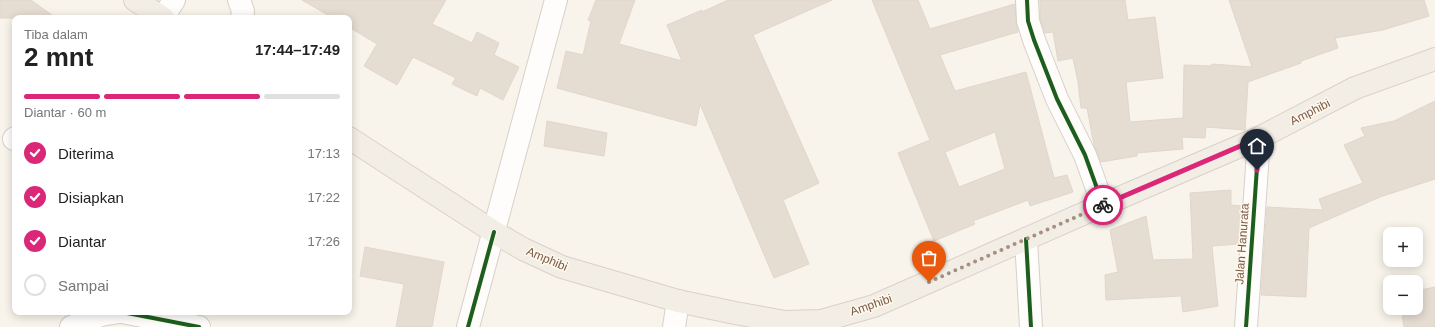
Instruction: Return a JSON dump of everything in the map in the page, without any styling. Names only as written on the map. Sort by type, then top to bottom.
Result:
[{"type":"main road","name":"Amphibi","points":[[352,140],[494,232],[523,249],[562,267],[678,301],[784,325],[821,321],[874,306],[1259,138],[1356,88],[1435,59]]},
{"type":"street","points":[[148,11],[174,0]]},
{"type":"street","points":[[239,0],[243,11],[242,15]]},
{"type":"street","points":[[468,327],[556,0]]},
{"type":"street","points":[[1027,0],[1028,21],[1034,40],[1057,99],[1085,155],[1103,205]]},
{"type":"street","name":"Jalan Hanurata","points":[[1246,327],[1259,138]]},
{"type":"street","points":[[1026,239],[1030,327]]},
{"type":"street","points":[[674,327],[678,301]]},
{"type":"street","points":[[73,326],[101,315]]},
{"type":"street","points":[[144,315],[189,321]]},
{"type":"building","points":[[0,0],[31,0],[52,15],[12,15],[12,18],[0,18]]},
{"type":"building","points":[[302,0],[446,0],[432,24],[472,43],[477,32],[499,43],[494,55],[519,67],[503,100],[480,88],[477,96],[452,84],[456,78],[413,57],[397,85],[364,66],[377,44],[352,29],[352,15],[328,15]]},
{"type":"building","points":[[596,0],[635,0],[619,44],[682,61],[667,25],[702,10],[702,12],[728,0],[832,0],[753,35],[819,183],[783,200],[809,264],[774,278],[700,104],[696,126],[557,88],[566,51],[583,55],[591,21],[588,20]]},
{"type":"building","points":[[872,0],[918,0],[930,29],[1015,4],[1018,32],[940,55],[955,91],[1026,72],[1054,178],[1067,175],[1073,192],[1030,206],[1028,200],[973,221],[975,224],[934,241],[898,153],[930,140]],"holes":[[[995,132],[1005,169],[959,187],[945,152]]]},
{"type":"building","points":[[1040,0],[1125,0],[1128,20],[1155,17],[1163,78],[1126,82],[1130,122],[1183,118],[1184,65],[1211,66],[1212,64],[1252,67],[1229,0],[1424,0],[1429,16],[1383,30],[1335,38],[1338,48],[1248,82],[1245,130],[1206,127],[1205,138],[1182,137],[1183,149],[1137,153],[1137,156],[1101,162],[1094,145],[1087,108],[1081,108],[1073,58],[1058,61],[1053,32],[1045,33],[1040,19]]},
{"type":"building","points":[[1435,101],[1435,179],[1380,197],[1309,228],[1306,297],[1261,295],[1267,207],[1323,210],[1319,199],[1363,183],[1344,145],[1365,136],[1361,128],[1394,121]]},
{"type":"building","points":[[547,121],[607,133],[604,156],[544,146]]},
{"type":"building","points":[[1231,190],[1231,205],[1242,206],[1239,244],[1212,246],[1218,306],[1183,312],[1181,296],[1106,300],[1105,275],[1118,272],[1110,230],[1146,216],[1153,260],[1193,259],[1190,193]]},
{"type":"building","points":[[365,247],[444,262],[432,327],[396,327],[404,284],[360,276]]},
{"type":"building","points":[[1435,287],[1435,327],[1404,327],[1402,315],[1423,315],[1423,290]]},
{"type":"cycle path","points":[[1027,0],[1028,21],[1034,40],[1057,99],[1085,155],[1103,205]]},
{"type":"cycle path","points":[[1246,327],[1259,138]]},
{"type":"cycle path","points":[[468,327],[494,232]]},
{"type":"cycle path","points":[[1026,239],[1031,327]]},
{"type":"cycle path","points":[[137,315],[199,327]]},
{"type":"way so far","points":[[929,282],[1103,205]]},
{"type":"route","points":[[1103,205],[1259,138],[1257,170]]}]
